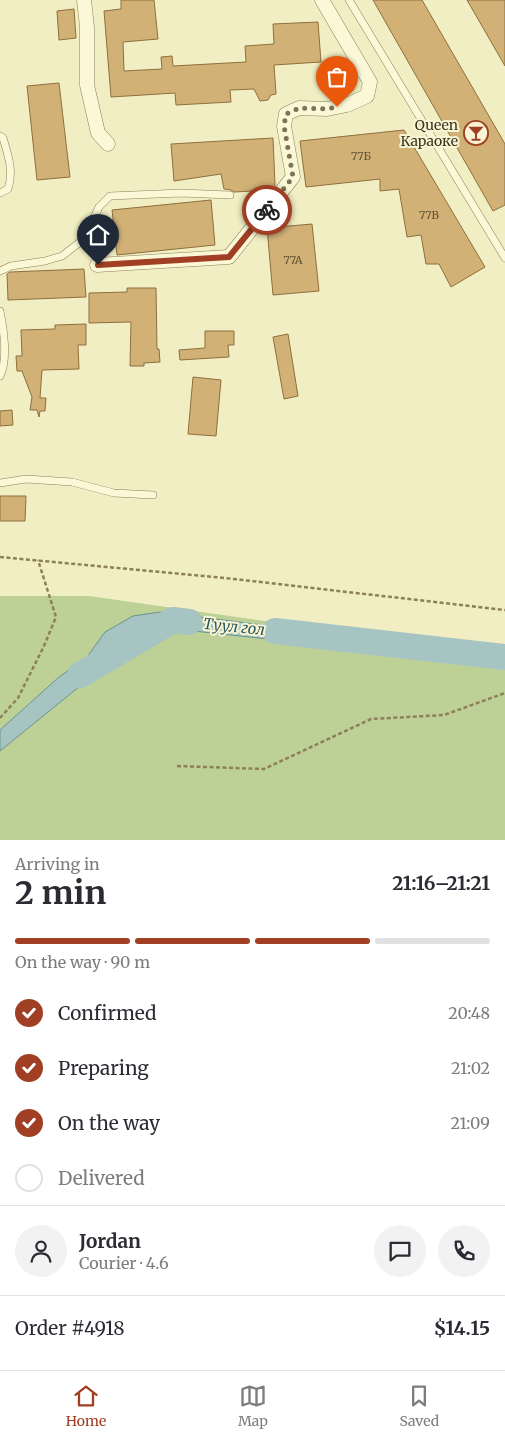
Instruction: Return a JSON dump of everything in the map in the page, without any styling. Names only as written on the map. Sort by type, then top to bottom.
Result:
[{"type":"street","points":[[84,0],[87,27],[88,84],[98,133],[108,144]]},
{"type":"street","points":[[98,265],[229,257],[293,177],[284,126],[286,114],[299,108],[327,109],[347,105],[367,96],[370,82],[322,0]]},
{"type":"lane","points":[[349,0],[505,258]]},
{"type":"lane","points":[[0,136],[3,138],[11,165],[8,189],[0,192]]},
{"type":"lane","points":[[0,271],[11,266],[45,261],[62,256],[84,239],[99,208],[110,196],[182,192],[230,195]]},
{"type":"lane","points":[[0,311],[4,368],[0,376]]},
{"type":"lane","points":[[0,483],[26,479],[72,482],[114,493],[154,495]]},
{"type":"path","points":[[0,557],[235,579],[505,610]]},
{"type":"path","points":[[0,718],[18,698],[56,617],[38,560]]},
{"type":"path","points":[[177,766],[264,769],[370,719],[444,715],[505,693]]},
{"type":"green space","points":[[0,596],[89,596],[505,655],[505,840],[0,840]]},
{"type":"water","points":[[160,612],[310,631],[306,643],[184,630],[138,631],[85,682],[0,751],[0,730],[59,677],[87,657],[105,632],[133,616]]},
{"type":"building","points":[[121,0],[154,0],[158,39],[123,42],[124,71],[162,69],[161,57],[172,56],[173,66],[246,62],[245,46],[274,44],[273,24],[318,22],[321,62],[274,65],[276,94],[271,95],[268,100],[260,101],[254,89],[230,90],[231,102],[176,105],[175,93],[111,97],[104,11],[121,9]]},
{"type":"building","points":[[373,0],[422,0],[505,144],[505,205],[493,211]]},
{"type":"building","points":[[467,0],[505,0],[505,66]]},
{"type":"building","points":[[74,9],[76,38],[59,40],[57,11]]},
{"type":"building","points":[[59,83],[70,177],[37,180],[27,86]]},
{"type":"building","points":[[404,130],[485,267],[451,287],[439,264],[426,264],[421,235],[407,237],[399,189],[380,191],[380,179],[306,187],[300,141]]},
{"type":"building","points":[[273,138],[275,185],[271,190],[234,192],[224,189],[221,174],[174,181],[171,144]]},
{"type":"building","points":[[211,200],[215,245],[117,255],[112,210]]},
{"type":"building","points":[[312,224],[319,291],[273,295],[267,228]]},
{"type":"building","points":[[84,269],[86,297],[8,300],[7,274],[10,272]]},
{"type":"building","points":[[127,288],[156,288],[157,349],[159,349],[160,362],[144,363],[144,366],[130,366],[131,322],[89,323],[89,293],[127,292]]},
{"type":"building","points":[[86,324],[86,345],[78,345],[79,369],[42,370],[40,398],[46,398],[45,411],[40,411],[39,417],[37,410],[30,410],[32,397],[22,371],[17,371],[16,356],[22,356],[21,330],[55,329],[55,325]]},
{"type":"building","points":[[205,331],[234,331],[234,345],[228,345],[229,357],[180,360],[179,350],[205,348]]},
{"type":"building","points":[[288,334],[298,396],[284,399],[273,337]]},
{"type":"building","points":[[193,377],[221,380],[216,436],[188,434]]},
{"type":"building","points":[[12,410],[13,425],[0,426],[0,411]]},
{"type":"building","points":[[0,496],[26,496],[25,521],[0,521]]},
{"type":"waterway","name":"Туул гол","points":[[80,675],[173,620],[189,622]]},
{"type":"waterway","name":"Туул гол","points":[[275,631],[505,657]]},
{"type":"way so far","points":[[267,210],[293,177],[284,126],[286,114],[299,108],[327,109],[337,107]]},
{"type":"place","name":"Queen Караоке","points":[[476,133]]},
{"type":"route","points":[[98,265],[229,257],[267,210]]}]
